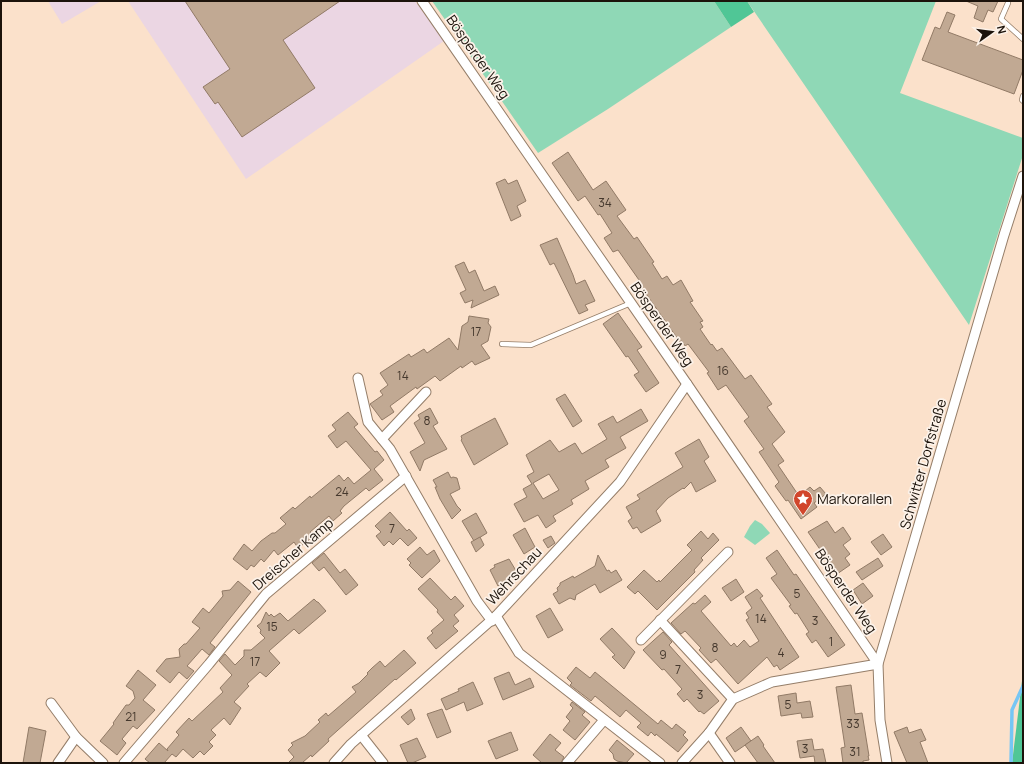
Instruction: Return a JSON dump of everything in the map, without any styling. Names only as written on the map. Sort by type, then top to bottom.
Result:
[{"type":"street","name":"Bösperder Weg","points":[[422,1],[687,384],[878,664]]},
{"type":"street","name":"Schwitter Dorfstraße","points":[[887,763],[880,720],[878,664],[1001,243],[1023,176]]},
{"type":"street","points":[[358,378],[368,422],[390,448],[477,601],[494,619],[520,652],[660,763]]},
{"type":"street","name":"Wehrschau","points":[[334,763],[352,744],[494,619],[620,482],[687,384]]},
{"type":"street","points":[[382,439],[426,392]]},
{"type":"street","name":"Dreischer Kamp","points":[[124,763],[209,664],[266,594],[406,476]]},
{"type":"street","points":[[641,640],[728,552]]},
{"type":"street","points":[[660,620],[733,699]]},
{"type":"street","points":[[682,763],[709,733],[733,699],[772,682],[878,664]]},
{"type":"street","points":[[51,704],[76,737],[103,763]]},
{"type":"street","points":[[567,763],[604,720]]},
{"type":"street","points":[[709,733],[730,763]]},
{"type":"street","points":[[361,736],[383,763]]},
{"type":"street","points":[[58,763],[76,737]]},
{"type":"lane","points":[[1008,3],[1001,20],[1023,39]]},
{"type":"lane","points":[[1023,96],[1023,102]]},
{"type":"lane","points":[[502,344],[531,345],[631,303]]},
{"type":"shaded area","points":[[48,1],[101,1],[62,24]]},
{"type":"shaded area","points":[[128,1],[415,1],[444,41],[246,179]]},
{"type":"green space","points":[[432,1],[714,1],[731,27],[608,109],[538,153]]},
{"type":"green space","points":[[714,1],[747,1],[754,12],[731,27]]},
{"type":"green space","points":[[747,1],[936,1],[900,93],[1023,138],[1023,155],[969,325]]},
{"type":"green space","points":[[755,520],[762,524],[770,533],[755,545],[744,537]]},
{"type":"green space","points":[[1023,673],[1023,763],[1012,763]]},
{"type":"building","points":[[185,1],[340,1],[283,40],[315,88],[242,137],[218,102],[215,104],[203,87],[230,69]]},
{"type":"building","points":[[966,1],[998,1],[993,12],[988,10],[983,22],[974,18],[978,6]]},
{"type":"building","points":[[947,12],[955,15],[948,32],[1023,60],[1023,70],[1014,94],[922,60],[935,27],[940,29]]},
{"type":"building","points":[[568,152],[593,190],[606,181],[626,210],[617,216],[634,239],[637,237],[654,262],[652,263],[662,279],[667,276],[673,285],[681,280],[693,301],[690,302],[703,321],[700,322],[703,327],[700,329],[711,345],[712,344],[717,351],[722,348],[745,379],[751,375],[772,404],[767,407],[785,432],[772,444],[784,461],[778,465],[799,496],[810,487],[814,491],[820,487],[826,494],[814,503],[817,507],[801,519],[788,500],[786,501],[775,486],[779,482],[759,452],[764,449],[744,421],[749,417],[726,385],[718,390],[707,373],[709,372],[688,344],[685,346],[682,341],[680,342],[637,281],[639,280],[618,250],[613,252],[604,238],[612,233],[600,214],[598,215],[585,196],[578,201],[552,163]]},
{"type":"building","points":[[505,179],[508,184],[517,180],[526,201],[517,206],[521,216],[511,221],[496,183]]},
{"type":"building","points":[[557,238],[576,284],[585,280],[595,301],[585,305],[588,310],[579,314],[554,263],[550,265],[540,245]]},
{"type":"building","points":[[464,262],[469,273],[475,270],[484,291],[495,286],[499,295],[471,308],[473,300],[465,303],[460,293],[466,290],[455,266]]},
{"type":"building","points":[[618,313],[642,347],[637,350],[659,383],[646,392],[634,375],[639,372],[628,356],[626,357],[603,324]]},
{"type":"building","points":[[469,316],[489,319],[488,323],[491,327],[488,341],[481,345],[490,358],[475,365],[472,361],[462,368],[461,366],[440,381],[435,376],[417,389],[416,387],[390,406],[394,412],[382,420],[370,404],[383,395],[380,391],[388,385],[380,373],[409,354],[411,357],[424,349],[427,353],[449,338],[458,350],[462,326],[468,322]]},
{"type":"building","points":[[565,394],[582,421],[573,427],[556,399]]},
{"type":"building","points":[[430,408],[438,423],[433,426],[447,449],[424,460],[420,471],[410,452],[425,443],[414,423],[420,419],[418,415]]},
{"type":"building","points":[[641,409],[648,421],[620,437],[626,448],[605,460],[609,467],[585,481],[589,489],[571,500],[573,504],[553,516],[556,521],[546,528],[538,515],[524,522],[514,504],[527,497],[523,489],[532,484],[527,476],[534,472],[526,455],[550,440],[559,452],[575,443],[582,454],[607,439],[598,424],[613,416],[617,423]],"holes":[[[549,474],[559,490],[543,499],[533,483]]]},
{"type":"building","points":[[348,412],[358,424],[354,427],[375,452],[377,451],[384,460],[374,469],[383,480],[369,491],[366,488],[344,506],[340,511],[342,513],[333,521],[329,516],[310,532],[314,536],[298,548],[294,542],[278,555],[274,550],[264,562],[261,559],[254,567],[251,565],[247,570],[233,559],[244,544],[252,551],[261,541],[272,533],[275,533],[286,524],[280,518],[293,507],[295,509],[310,496],[311,498],[339,475],[344,481],[348,477],[354,484],[371,470],[346,441],[337,448],[328,436],[336,430],[332,425]]},
{"type":"building","points":[[495,418],[508,444],[474,465],[461,440],[461,436]]},
{"type":"building","points":[[699,439],[709,457],[704,461],[716,481],[696,492],[691,482],[684,489],[683,488],[668,498],[656,511],[661,521],[641,533],[637,527],[633,529],[628,521],[632,518],[626,507],[640,499],[637,495],[683,467],[675,453]]},
{"type":"building","points":[[448,472],[451,478],[457,478],[460,489],[450,494],[461,510],[452,519],[440,499],[435,487],[437,487],[433,480]]},
{"type":"building","points":[[390,512],[407,531],[409,529],[417,538],[408,546],[400,538],[393,545],[389,541],[384,546],[376,536],[381,532],[375,526]]},
{"type":"building","points":[[476,513],[487,533],[474,541],[462,521]]},
{"type":"building","points":[[827,521],[835,533],[843,527],[851,539],[843,545],[850,554],[845,558],[850,565],[837,574],[808,532]]},
{"type":"building","points":[[525,528],[535,547],[524,554],[513,535]]},
{"type":"building","points":[[701,531],[708,539],[713,533],[719,540],[701,558],[703,560],[694,570],[695,572],[657,610],[638,591],[635,594],[627,587],[644,570],[657,582],[659,580],[660,582],[692,550],[687,545]]},
{"type":"building","points":[[883,534],[892,547],[881,555],[871,542]]},
{"type":"building","points":[[551,536],[555,543],[548,548],[543,540]]},
{"type":"building","points":[[480,537],[484,545],[476,552],[471,542]]},
{"type":"building","points":[[420,547],[427,555],[434,550],[440,561],[422,578],[409,565],[411,563],[407,559]]},
{"type":"building","points":[[777,550],[794,575],[796,574],[845,645],[828,657],[816,640],[812,643],[806,634],[809,632],[797,613],[795,614],[789,606],[791,605],[771,578],[777,574],[766,558]]},
{"type":"building","points":[[324,553],[340,573],[345,569],[358,585],[346,595],[324,567],[319,571],[312,563]]},
{"type":"building","points":[[598,555],[607,571],[609,570],[611,573],[616,570],[622,580],[600,593],[595,584],[576,595],[575,600],[570,598],[559,604],[553,594],[558,591],[557,588],[560,583],[573,576],[574,578],[595,566]]},
{"type":"building","points":[[878,558],[883,566],[862,580],[856,572]]},
{"type":"building","points":[[509,559],[518,574],[498,586],[490,570],[495,567],[494,565]]},
{"type":"building","points":[[430,578],[451,600],[455,596],[464,606],[454,615],[459,621],[453,626],[458,631],[436,649],[427,638],[433,633],[431,631],[444,620],[437,612],[438,610],[418,589]]},
{"type":"building","points":[[736,579],[744,592],[731,601],[722,588]]},
{"type":"building","points":[[238,581],[251,592],[210,643],[215,647],[209,655],[202,649],[187,666],[194,671],[187,679],[179,672],[170,683],[156,671],[166,659],[180,657],[179,649],[186,644],[200,628],[192,622],[203,608],[209,613],[223,596],[222,591],[230,590]]},
{"type":"building","points":[[863,583],[873,596],[862,604],[853,590]]},
{"type":"building","points":[[757,589],[763,596],[760,598],[799,657],[780,670],[777,665],[774,667],[767,657],[738,684],[716,659],[711,663],[699,650],[701,648],[685,631],[681,634],[671,623],[693,603],[695,604],[705,595],[711,602],[701,611],[731,646],[734,643],[737,647],[744,640],[750,647],[759,641],[746,620],[749,618],[746,613],[752,608],[745,597]]},
{"type":"building","points":[[314,599],[326,611],[299,634],[294,629],[269,651],[280,663],[266,677],[260,672],[247,684],[249,686],[234,702],[241,708],[230,725],[224,718],[211,730],[216,735],[209,742],[213,746],[204,755],[200,751],[193,758],[183,749],[176,757],[172,754],[164,763],[150,763],[145,759],[159,743],[168,751],[167,749],[179,735],[176,732],[189,718],[192,721],[223,692],[220,688],[232,675],[219,661],[225,654],[235,665],[244,656],[244,650],[251,650],[265,638],[260,633],[261,630],[257,626],[261,623],[266,612],[269,616],[271,614],[274,617],[280,613],[288,621]]},
{"type":"building","points":[[550,608],[563,630],[548,638],[536,616]]},
{"type":"building","points":[[612,628],[635,652],[624,669],[612,657],[615,655],[600,639]]},
{"type":"building","points":[[663,632],[672,642],[669,645],[719,701],[704,714],[700,711],[699,712],[687,699],[684,702],[677,694],[682,689],[664,669],[662,670],[643,650]]},
{"type":"building","points":[[404,650],[416,663],[396,680],[395,679],[328,739],[329,741],[312,757],[311,755],[302,763],[288,763],[294,757],[288,750],[293,745],[291,743],[305,736],[320,722],[318,720],[326,713],[328,716],[356,692],[352,687],[359,683],[380,661],[385,667]]},
{"type":"building","points":[[576,667],[590,678],[595,672],[658,724],[661,720],[672,729],[676,724],[686,732],[683,735],[688,740],[678,752],[656,734],[655,736],[651,732],[648,736],[637,727],[641,723],[626,710],[620,717],[595,696],[591,701],[570,685],[572,683],[567,678]]},
{"type":"building","points":[[138,670],[156,685],[143,700],[155,710],[137,729],[133,726],[122,739],[126,743],[117,755],[100,741],[114,724],[113,723],[126,705],[129,705],[135,698],[133,691],[126,686]]},
{"type":"building","points":[[509,672],[515,685],[530,678],[534,687],[503,700],[494,678]]},
{"type":"building","points":[[473,682],[483,704],[467,711],[464,702],[446,710],[441,699],[459,691],[458,689]]},
{"type":"building","points":[[851,685],[855,714],[862,713],[869,756],[869,760],[863,761],[863,763],[843,763],[841,748],[845,747],[836,687]]},
{"type":"building","points":[[796,693],[797,703],[810,701],[813,717],[802,718],[801,713],[781,716],[778,696]]},
{"type":"building","points":[[572,702],[585,712],[582,715],[590,722],[575,740],[563,730],[570,721],[566,717],[573,708],[570,705]]},
{"type":"building","points":[[411,709],[415,719],[408,725],[401,717]]},
{"type":"building","points":[[442,709],[451,732],[437,738],[427,714]]},
{"type":"building","points":[[29,727],[46,731],[40,763],[23,763]]},
{"type":"building","points":[[741,727],[751,741],[735,752],[726,738]]},
{"type":"building","points":[[907,727],[909,733],[921,729],[926,740],[920,742],[928,763],[907,763],[894,732]]},
{"type":"building","points":[[511,732],[518,750],[496,759],[488,741]]},
{"type":"building","points":[[550,734],[561,743],[555,750],[564,757],[561,763],[542,763],[533,755]]},
{"type":"building","points":[[758,736],[775,763],[758,763],[745,745]]},
{"type":"building","points":[[417,738],[426,757],[412,763],[408,763],[400,745]]},
{"type":"building","points":[[812,739],[814,750],[823,749],[826,763],[815,763],[814,756],[800,758],[797,741]]},
{"type":"building","points":[[617,740],[634,754],[626,763],[614,759],[613,754],[609,750]]},
{"type":"waterway","points":[[1011,763],[1012,710],[1023,686]]},
{"type":"place","name":"Markorallen","points":[[803,516]]}]
